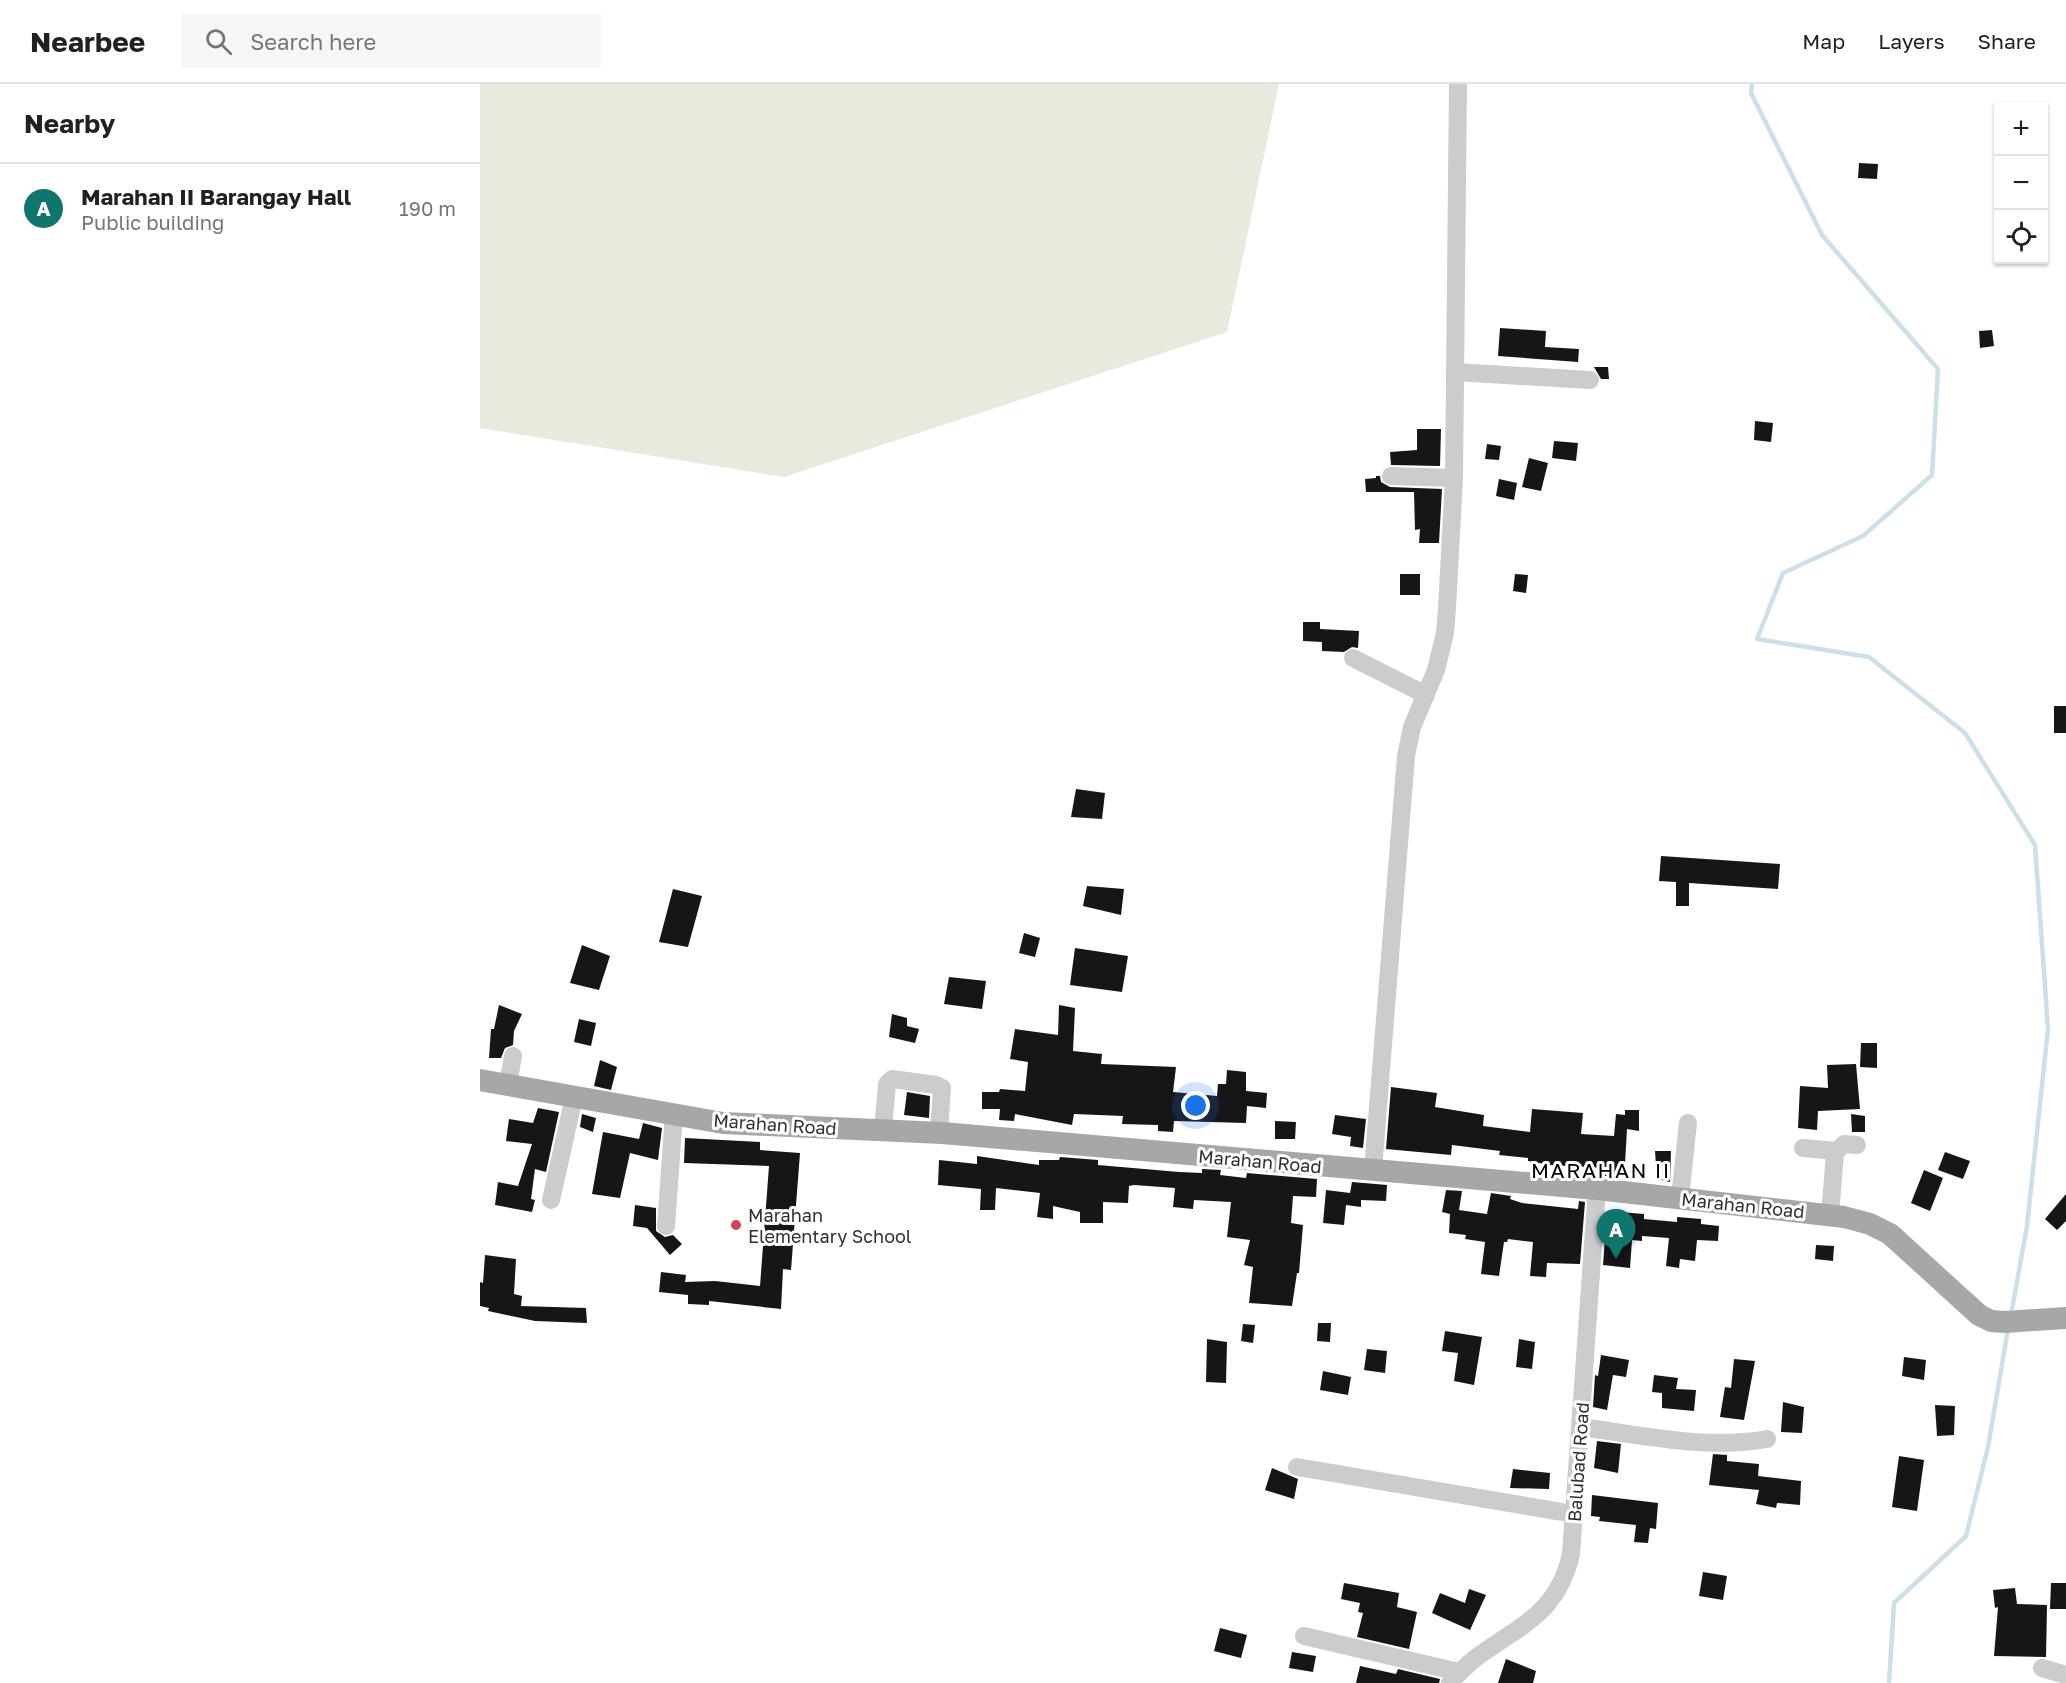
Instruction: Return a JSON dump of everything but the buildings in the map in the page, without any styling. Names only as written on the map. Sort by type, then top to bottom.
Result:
[{"type":"main road","name":"Marahan Road","points":[[480,1080],[723,1123],[939,1132],[1597,1189],[1830,1215],[1870,1224],[1890,1234],[1979,1315],[1991,1321],[2056,1319]]},
{"type":"street","points":[[1372,1170],[1406,756],[1412,727],[1436,669],[1445,633],[1454,478],[1458,84]]},
{"type":"street","points":[[1455,372],[1590,380]]},
{"type":"street","points":[[1391,476],[1454,478]]},
{"type":"street","points":[[1353,658],[1426,694]]},
{"type":"street","points":[[508,1085],[513,1056]]},
{"type":"street","points":[[883,1130],[887,1084],[892,1078],[942,1088],[939,1132]]},
{"type":"street","points":[[551,1200],[574,1097]]},
{"type":"street","points":[[666,1227],[674,1114]]},
{"type":"street","points":[[1680,1198],[1688,1123]]},
{"type":"street","points":[[1830,1215],[1836,1151],[1844,1144],[1857,1145]]},
{"type":"street","points":[[1803,1148],[1836,1151]]},
{"type":"street","name":"Balubad Road","points":[[1454,1678],[1540,1614],[1557,1593],[1569,1562],[1597,1189]]},
{"type":"street","points":[[1580,1427],[1709,1444],[1738,1444],[1767,1439]]},
{"type":"street","points":[[1297,1467],[1574,1514]]},
{"type":"street","points":[[1304,1636],[1454,1678]]},
{"type":"street","points":[[2042,1668],[2066,1675]]},
{"type":"shaded area","points":[[480,84],[1279,84],[1227,332],[784,477],[480,428]]},
{"type":"waterway","points":[[1752,84],[1751,93],[1822,235],[1938,369],[1932,475],[1863,536],[1783,573],[1757,639],[1869,657],[1965,733],[2035,845],[2048,1029],[2027,1226],[2011,1315]]},
{"type":"waterway","points":[[1889,1683],[1894,1603],[1966,1536],[1988,1447],[2008,1329]]},
{"type":"place","name":"Marahan Elementary School","points":[[736,1225]]},
{"type":"place","name":"Marahan II Barangay Hall","points":[[1616,1259]]},
{"type":"district","name":"MARAHAN II","points":[[1601,1170]]}]
